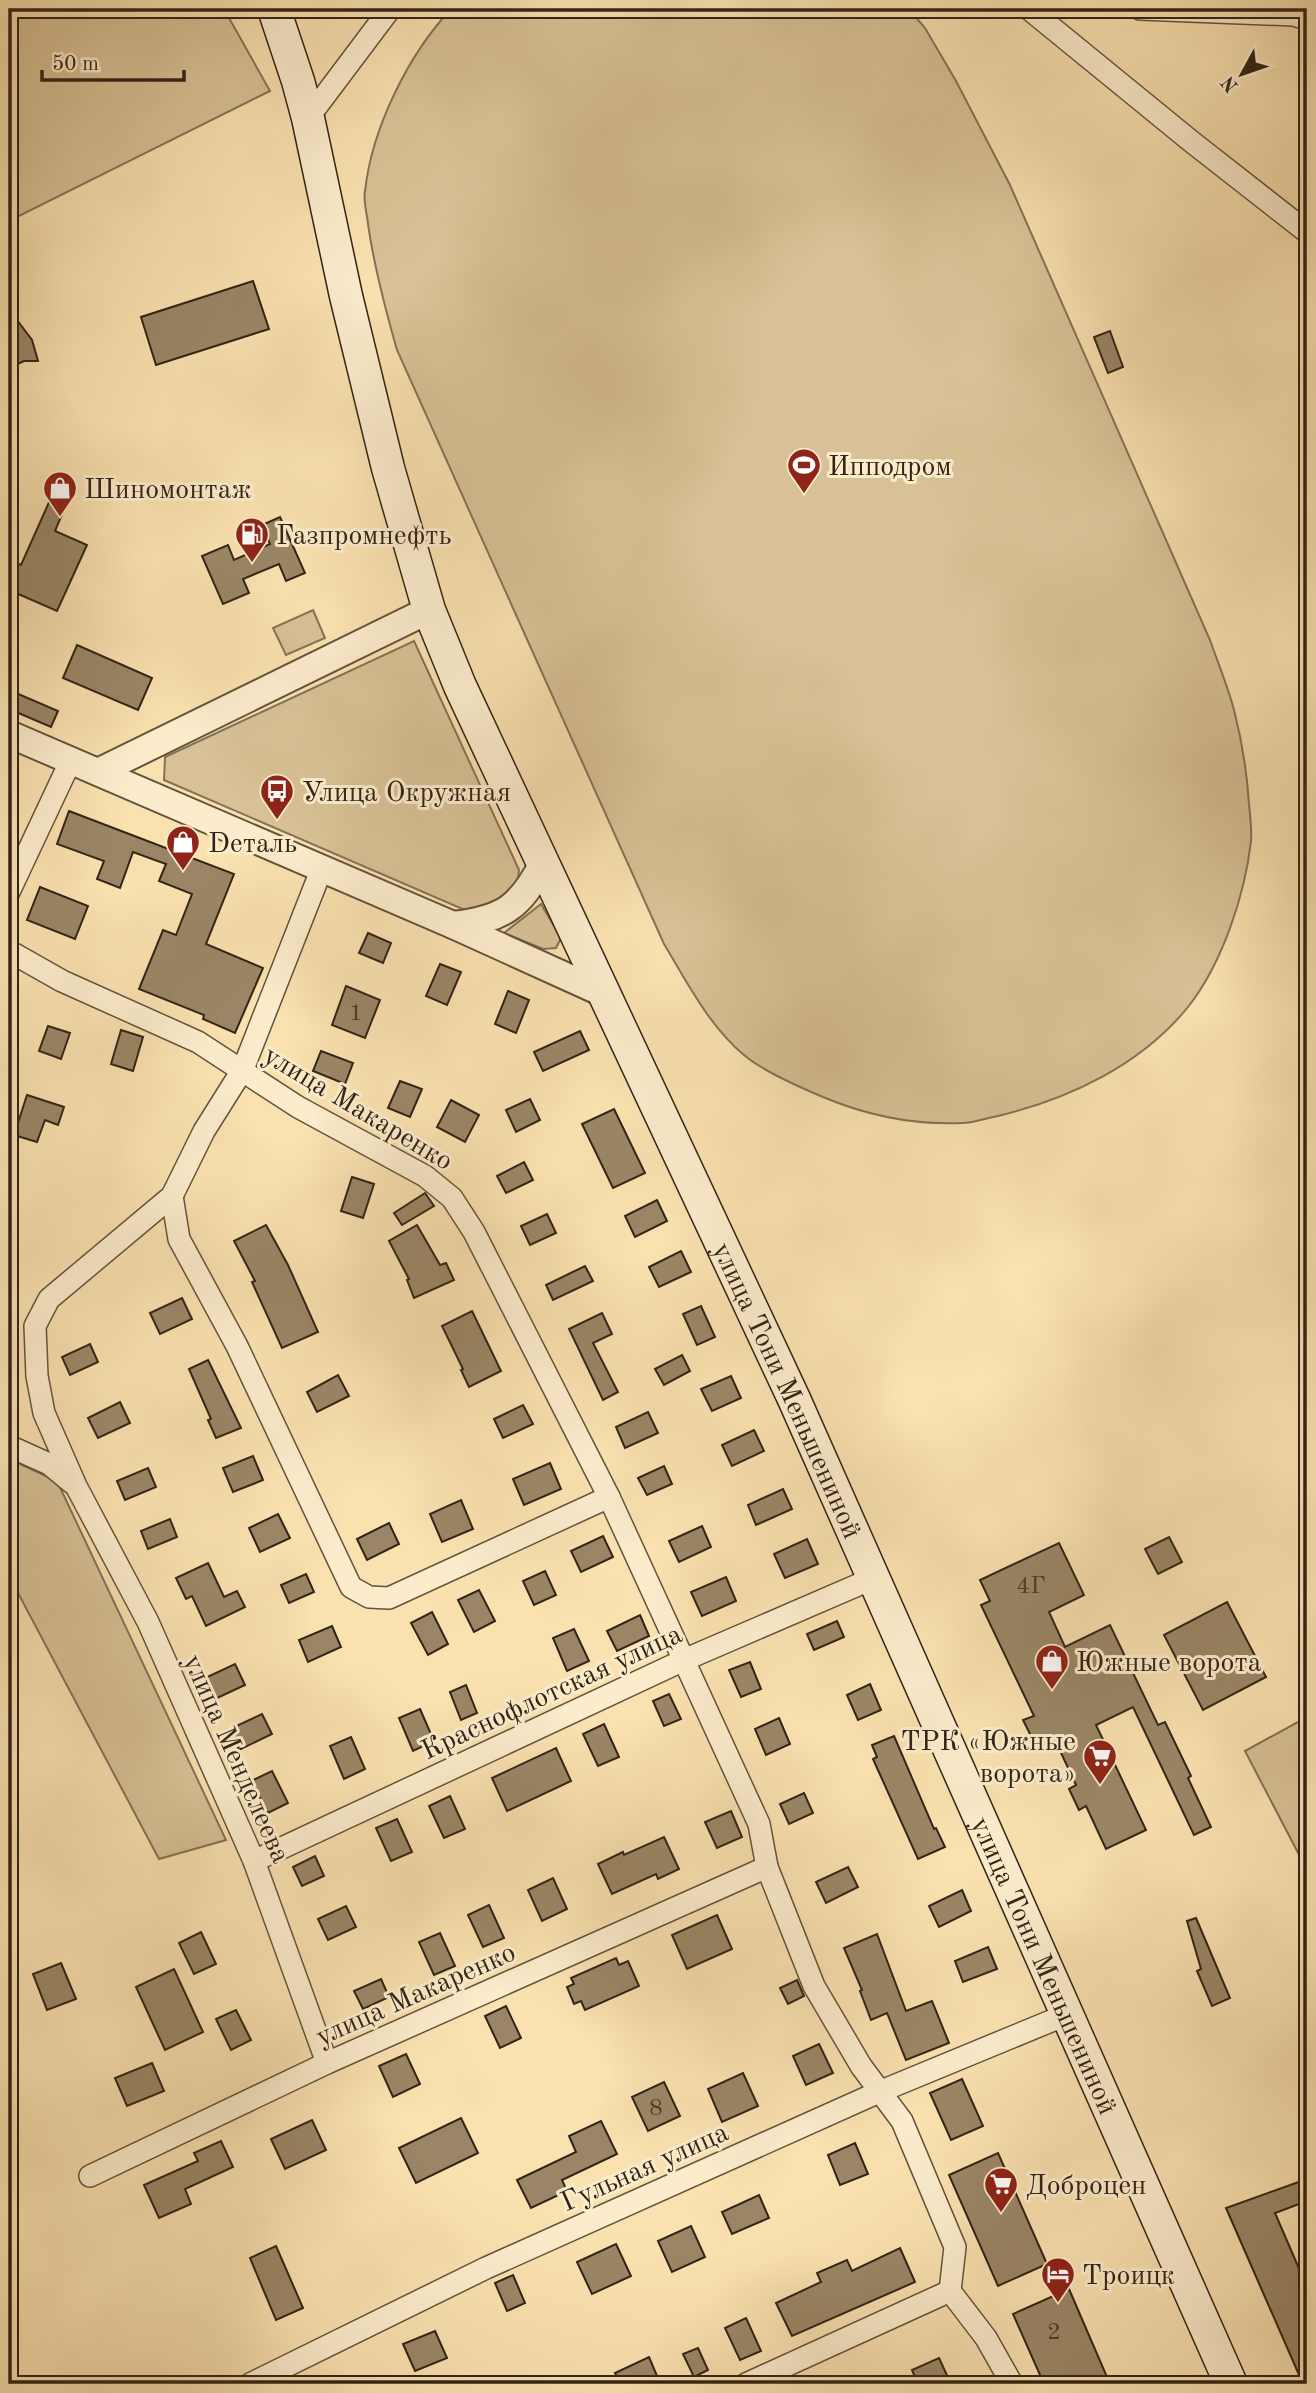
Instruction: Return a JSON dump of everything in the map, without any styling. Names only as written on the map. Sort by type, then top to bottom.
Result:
[{"type":"main road","name":"улица Тони Меньшениной","points":[[274,9],[308,118],[355,335],[388,468],[429,610],[460,686],[794,1399],[1231,2384]]},
{"type":"street","points":[[308,118],[390,9]]},
{"type":"street","points":[[1029,9],[1307,232]]},
{"type":"street","points":[[1140,9],[1293,16],[1307,19]]},
{"type":"street","points":[[98,772],[429,610]]},
{"type":"street","points":[[9,734],[453,925],[605,995]]},
{"type":"street","points":[[9,892],[71,760]]},
{"type":"street","points":[[453,925],[478,922],[501,913],[517,902],[530,888],[543,863]]},
{"type":"street","points":[[322,869],[243,1069],[204,1131],[172,1196],[179,1240],[237,1346],[351,1587],[369,1597],[389,1598],[610,1497]]},
{"type":"street","name":"улица Макаренко","points":[[9,951],[62,981],[198,1042],[298,1107],[425,1176],[452,1198],[474,1232],[610,1497],[759,1824],[767,1867],[814,1986],[879,2092],[902,2121],[956,2247],[950,2291]]},
{"type":"street","name":"улица Менделеева","points":[[172,1196],[49,1299],[35,1326],[37,1376],[44,1413],[76,1486],[148,1622],[254,1861],[327,2063]]},
{"type":"street","name":"улица Менделеева","points":[[9,1446],[49,1464],[76,1486]]},
{"type":"street","name":"Краснофлотская улица","points":[[254,1861],[684,1660],[874,1578]]},
{"type":"street","name":"улица Макаренко","points":[[90,2176],[327,2063],[767,1867]]},
{"type":"street","name":"Гульная улица","points":[[250,2384],[486,2268],[879,2092],[1068,2014]]},
{"type":"street","points":[[746,2384],[950,2291],[986,2339],[1012,2384]]},
{"type":"shaded area","points":[[9,9],[224,9],[270,91],[9,221]]},
{"type":"shaded area","name":"Ипподром","points":[[451,9],[909,9],[925,28],[1010,185],[1210,640],[1232,701],[1242,745],[1251,841],[1243,884],[1230,928],[1211,971],[1188,1007],[1169,1028],[1126,1062],[1077,1089],[1025,1109],[967,1123],[909,1121],[840,1104],[771,1073],[731,1043],[700,1003],[664,944],[397,350],[384,303],[365,203],[369,167],[375,142],[394,94],[420,48]]},
{"type":"shaded area","points":[[313,610],[325,638],[286,655],[273,628]]},
{"type":"shaded area","points":[[414,641],[519,870],[514,887],[501,898],[467,911],[164,780],[165,757]]},
{"type":"shaded area","points":[[541,904],[561,938],[556,948],[543,949],[504,933]]},
{"type":"shaded area","points":[[9,1459],[57,1481],[226,1840],[159,1859],[9,1576]]},
{"type":"shaded area","points":[[1307,1717],[1307,1870],[1245,1751]]},
{"type":"building","points":[[253,281],[269,329],[156,365],[141,317]]},
{"type":"building","points":[[17,320],[32,340],[38,361],[24,361],[9,368],[9,330]]},
{"type":"building","points":[[1110,331],[1123,367],[1108,373],[1094,337]]},
{"type":"building","points":[[50,500],[65,507],[55,531],[87,545],[57,611],[9,590],[9,560],[21,565]]},
{"type":"building","points":[[280,517],[305,573],[286,581],[279,564],[243,579],[249,593],[223,604],[202,556],[228,545],[234,560],[270,544],[262,525]]},
{"type":"building","points":[[77,645],[152,678],[138,710],[63,678]]},
{"type":"building","points":[[9,690],[58,711],[51,727],[9,709]]},
{"type":"building","points":[[69,811],[234,874],[206,944],[263,968],[235,1033],[203,1019],[204,1015],[139,989],[163,930],[176,935],[192,894],[159,881],[166,864],[133,852],[120,888],[97,879],[104,861],[57,844]]},
{"type":"building","points":[[40,887],[88,906],[75,939],[27,920]]},
{"type":"building","points":[[368,933],[391,943],[383,963],[359,953]]},
{"type":"building","points":[[440,964],[461,972],[447,1005],[426,996]]},
{"type":"building","points":[[346,986],[380,1000],[365,1038],[332,1025]]},
{"type":"building","points":[[508,991],[529,1000],[516,1033],[495,1024]]},
{"type":"building","points":[[48,1026],[70,1033],[61,1059],[39,1051]]},
{"type":"building","points":[[121,1030],[143,1037],[133,1071],[111,1064]]},
{"type":"building","points":[[580,1031],[589,1050],[543,1071],[534,1052]]},
{"type":"building","points":[[321,1051],[353,1063],[345,1084],[313,1071]]},
{"type":"building","points":[[400,1081],[422,1089],[410,1117],[388,1108]]},
{"type":"building","points":[[27,1095],[64,1107],[58,1125],[45,1120],[37,1142],[14,1135]]},
{"type":"building","points":[[530,1099],[540,1120],[516,1132],[506,1110]]},
{"type":"building","points":[[451,1100],[479,1115],[465,1142],[437,1127]]},
{"type":"building","points":[[614,1109],[645,1173],[613,1188],[582,1124]]},
{"type":"building","points":[[524,1162],[533,1180],[506,1193],[497,1176]]},
{"type":"building","points":[[352,1177],[374,1184],[363,1218],[341,1211]]},
{"type":"building","points":[[425,1193],[434,1206],[402,1225],[394,1213]]},
{"type":"building","points":[[657,1200],[667,1221],[635,1237],[625,1216]]},
{"type":"building","points":[[547,1214],[556,1233],[530,1245],[521,1226]]},
{"type":"building","points":[[266,1225],[288,1265],[318,1332],[282,1348],[252,1282],[255,1281],[234,1241]]},
{"type":"building","points":[[417,1225],[440,1265],[446,1263],[454,1280],[414,1298],[407,1280],[409,1279],[389,1241]]},
{"type":"building","points":[[681,1251],[691,1272],[659,1287],[649,1267]]},
{"type":"building","points":[[585,1266],[593,1281],[553,1300],[546,1285]]},
{"type":"building","points":[[182,1298],[192,1319],[160,1334],[150,1313]]},
{"type":"building","points":[[701,1306],[715,1337],[697,1345],[683,1314]]},
{"type":"building","points":[[472,1311],[501,1371],[469,1387],[442,1326]]},
{"type":"building","points":[[602,1313],[612,1334],[593,1343],[618,1392],[603,1400],[569,1329]]},
{"type":"building","points":[[90,1344],[98,1362],[70,1375],[62,1357]]},
{"type":"building","points":[[682,1355],[690,1371],[664,1385],[655,1369]]},
{"type":"building","points":[[208,1360],[241,1428],[216,1438],[208,1420],[211,1419],[189,1369]]},
{"type":"building","points":[[338,1375],[349,1396],[317,1412],[307,1392]]},
{"type":"building","points":[[731,1376],[741,1398],[712,1411],[701,1389]]},
{"type":"building","points":[[120,1402],[130,1423],[98,1438],[88,1418]]},
{"type":"building","points":[[523,1405],[533,1424],[503,1438],[494,1419]]},
{"type":"building","points":[[648,1412],[658,1433],[625,1448],[616,1427]]},
{"type":"building","points":[[754,1430],[764,1451],[732,1466],[722,1445]]},
{"type":"building","points":[[253,1456],[263,1480],[233,1492],[223,1468]]},
{"type":"building","points":[[550,1463],[561,1489],[524,1505],[513,1479]]},
{"type":"building","points":[[664,1466],[672,1484],[647,1495],[638,1478]]},
{"type":"building","points":[[148,1468],[156,1487],[125,1500],[117,1481]]},
{"type":"building","points":[[783,1489],[792,1509],[756,1525],[748,1505]]},
{"type":"building","points":[[461,1500],[473,1529],[442,1542],[430,1514]]},
{"type":"building","points":[[278,1514],[290,1538],[260,1552],[249,1528]]},
{"type":"building","points":[[170,1519],[177,1537],[148,1549],[141,1531]]},
{"type":"building","points":[[389,1523],[399,1544],[367,1560],[357,1539]]},
{"type":"building","points":[[702,1526],[711,1547],[679,1562],[669,1541]]},
{"type":"building","points":[[603,1536],[613,1557],[581,1572],[571,1551]]},
{"type":"building","points":[[1169,1537],[1182,1562],[1158,1574],[1145,1549]]},
{"type":"building","points":[[807,1539],[818,1564],[785,1578],[774,1554]]},
{"type":"building","points":[[1059,1543],[1084,1595],[1049,1612],[1065,1647],[1110,1625],[1158,1725],[1165,1722],[1191,1776],[1188,1778],[1211,1827],[1194,1835],[1133,1707],[1096,1725],[1146,1830],[1106,1849],[1086,1806],[1079,1810],[1069,1789],[1076,1785],[1056,1742],[1038,1750],[1023,1720],[1034,1716],[981,1605],[990,1601],[980,1580]]},
{"type":"building","points":[[208,1563],[224,1597],[237,1591],[245,1607],[206,1626],[192,1596],[186,1599],[176,1578]]},
{"type":"building","points":[[545,1571],[556,1595],[534,1605],[523,1581]]},
{"type":"building","points":[[306,1574],[314,1592],[289,1603],[281,1585]]},
{"type":"building","points":[[726,1577],[736,1601],[702,1616],[691,1592]]},
{"type":"building","points":[[479,1590],[495,1621],[474,1632],[458,1600]]},
{"type":"building","points":[[1227,1602],[1266,1677],[1203,1710],[1164,1635]]},
{"type":"building","points":[[432,1612],[448,1644],[428,1655],[411,1623]]},
{"type":"building","points":[[640,1615],[649,1636],[617,1651],[607,1631]]},
{"type":"building","points":[[837,1621],[844,1637],[814,1650],[807,1634]]},
{"type":"building","points":[[332,1626],[341,1647],[308,1662],[299,1640]]},
{"type":"building","points":[[574,1629],[589,1661],[567,1671],[553,1638]]},
{"type":"building","points":[[750,1662],[761,1689],[741,1697],[729,1670]]},
{"type":"building","points":[[235,1664],[245,1685],[213,1700],[203,1679]]},
{"type":"building","points":[[870,1684],[881,1710],[858,1720],[847,1695]]},
{"type":"building","points":[[466,1685],[477,1713],[461,1720],[450,1692]]},
{"type":"building","points":[[669,1694],[681,1719],[664,1726],[653,1701]]},
{"type":"building","points":[[420,1709],[434,1741],[413,1751],[399,1718]]},
{"type":"building","points":[[262,1714],[272,1734],[239,1750],[230,1729]]},
{"type":"building","points":[[779,1718],[790,1744],[766,1755],[755,1729]]},
{"type":"building","points":[[604,1724],[619,1757],[598,1766],[583,1734]]},
{"type":"building","points":[[894,1736],[934,1829],[936,1828],[945,1847],[918,1859],[873,1759],[877,1757],[872,1745]]},
{"type":"building","points":[[351,1737],[365,1769],[344,1779],[330,1746]]},
{"type":"building","points":[[556,1748],[571,1781],[507,1811],[492,1778]]},
{"type":"building","points":[[272,1771],[288,1803],[268,1813],[251,1781]]},
{"type":"building","points":[[804,1793],[813,1813],[789,1824],[780,1804]]},
{"type":"building","points":[[450,1796],[465,1829],[444,1838],[429,1806]]},
{"type":"building","points":[[731,1811],[742,1837],[717,1848],[705,1822]]},
{"type":"building","points":[[397,1819],[412,1852],[391,1861],[376,1828]]},
{"type":"building","points":[[664,1837],[679,1869],[658,1879],[656,1874],[612,1894],[598,1864]]},
{"type":"building","points":[[315,1856],[324,1876],[302,1886],[293,1867]]},
{"type":"building","points":[[848,1867],[858,1887],[826,1903],[816,1882]]},
{"type":"building","points":[[553,1878],[567,1909],[542,1921],[528,1890]]},
{"type":"building","points":[[962,1890],[971,1911],[939,1927],[929,1906]]},
{"type":"building","points":[[489,1905],[504,1938],[483,1947],[468,1915]]},
{"type":"building","points":[[346,1906],[356,1927],[328,1940],[318,1919]]},
{"type":"building","points":[[717,1915],[732,1949],[687,1969],[672,1935]]},
{"type":"building","points":[[1196,1918],[1230,1998],[1212,2006],[1197,1971],[1201,1969],[1187,1921]]},
{"type":"building","points":[[201,1932],[216,1964],[194,1974],[179,1943]]},
{"type":"building","points":[[440,1933],[455,1966],[434,1975],[419,1942]]},
{"type":"building","points":[[877,1934],[906,2011],[932,2001],[949,2043],[906,2060],[887,2013],[871,2020],[860,1991],[862,1990],[844,1948]]},
{"type":"building","points":[[988,1947],[997,1969],[963,1982],[955,1961]]},
{"type":"building","points":[[616,1958],[619,1965],[628,1961],[639,1986],[585,2010],[581,2001],[574,2004],[567,1987],[574,1984],[571,1978]]},
{"type":"building","points":[[61,1963],[76,1999],[47,2010],[33,1974]]},
{"type":"building","points":[[174,1969],[203,2032],[165,2050],[136,1987]]},
{"type":"building","points":[[381,1979],[389,1997],[363,2009],[354,1991]]},
{"type":"building","points":[[797,1980],[804,1996],[788,2004],[780,1988]]},
{"type":"building","points":[[506,2006],[521,2038],[500,2048],[485,2016]]},
{"type":"building","points":[[236,2010],[251,2040],[231,2050],[216,2019]]},
{"type":"building","points":[[819,2044],[833,2073],[806,2085],[793,2056]]},
{"type":"building","points":[[406,2054],[420,2084],[393,2097],[379,2066]]},
{"type":"building","points":[[152,2063],[164,2091],[127,2106],[115,2078]]},
{"type":"building","points":[[743,2073],[758,2106],[722,2122],[708,2089]]},
{"type":"building","points":[[962,2079],[983,2126],[951,2140],[930,2093]]},
{"type":"building","points":[[664,2082],[680,2116],[648,2131],[632,2097]]},
{"type":"building","points":[[461,2118],[478,2153],[416,2183],[399,2148]]},
{"type":"building","points":[[312,2120],[326,2150],[285,2169],[271,2139]]},
{"type":"building","points":[[601,2121],[617,2154],[562,2180],[567,2191],[531,2208],[517,2180],[576,2152],[569,2136]]},
{"type":"building","points":[[221,2141],[233,2167],[185,2189],[191,2204],[159,2218],[144,2185],[198,2161],[194,2153]]},
{"type":"building","points":[[855,2143],[868,2174],[840,2185],[828,2155]]},
{"type":"building","points":[[998,2153],[1047,2264],[998,2286],[949,2175]]},
{"type":"building","points":[[1307,2179],[1307,2201],[1275,2213],[1307,2287],[1307,2384],[1303,2384],[1226,2208]]},
{"type":"building","points":[[759,2195],[769,2218],[732,2234],[722,2212]]},
{"type":"building","points":[[691,2226],[705,2257],[672,2272],[658,2241]]},
{"type":"building","points":[[616,2244],[631,2276],[592,2294],[577,2262]]},
{"type":"building","points":[[276,2246],[303,2308],[276,2320],[250,2258]]},
{"type":"building","points":[[900,2248],[915,2282],[792,2336],[776,2303],[821,2282],[817,2273],[847,2260],[852,2271]]},
{"type":"building","points":[[513,2275],[525,2303],[507,2311],[495,2283]]},
{"type":"building","points":[[1069,2289],[1110,2384],[1044,2384],[1013,2314]]},
{"type":"building","points":[[746,2318],[761,2351],[740,2360],[725,2328]]},
{"type":"building","points":[[435,2331],[447,2358],[415,2371],[403,2344]]},
{"type":"building","points":[[698,2348],[708,2370],[694,2377],[683,2354]]},
{"type":"building","points":[[649,2357],[657,2376],[651,2378],[653,2384],[620,2384],[615,2373]]},
{"type":"building","points":[[939,2358],[951,2384],[918,2384],[912,2370]]},
{"type":"place","name":"Ипподром","points":[[804,495]]},
{"type":"place","name":"Шиномонтаж","points":[[60,518]]},
{"type":"place","name":"Газпромнефть","points":[[252,564]]},
{"type":"place","name":"Улица Окружная","points":[[277,821]]},
{"type":"place","name":"Dеталь","points":[[183,872]]},
{"type":"place","name":"Южные ворота","points":[[1052,1691]]},
{"type":"place","name":"ТРК «Южные ворота»","points":[[1100,1786]]},
{"type":"place","name":"Доброцен","points":[[1001,2214]]},
{"type":"place","name":"Троицк","points":[[1058,2304]]}]
